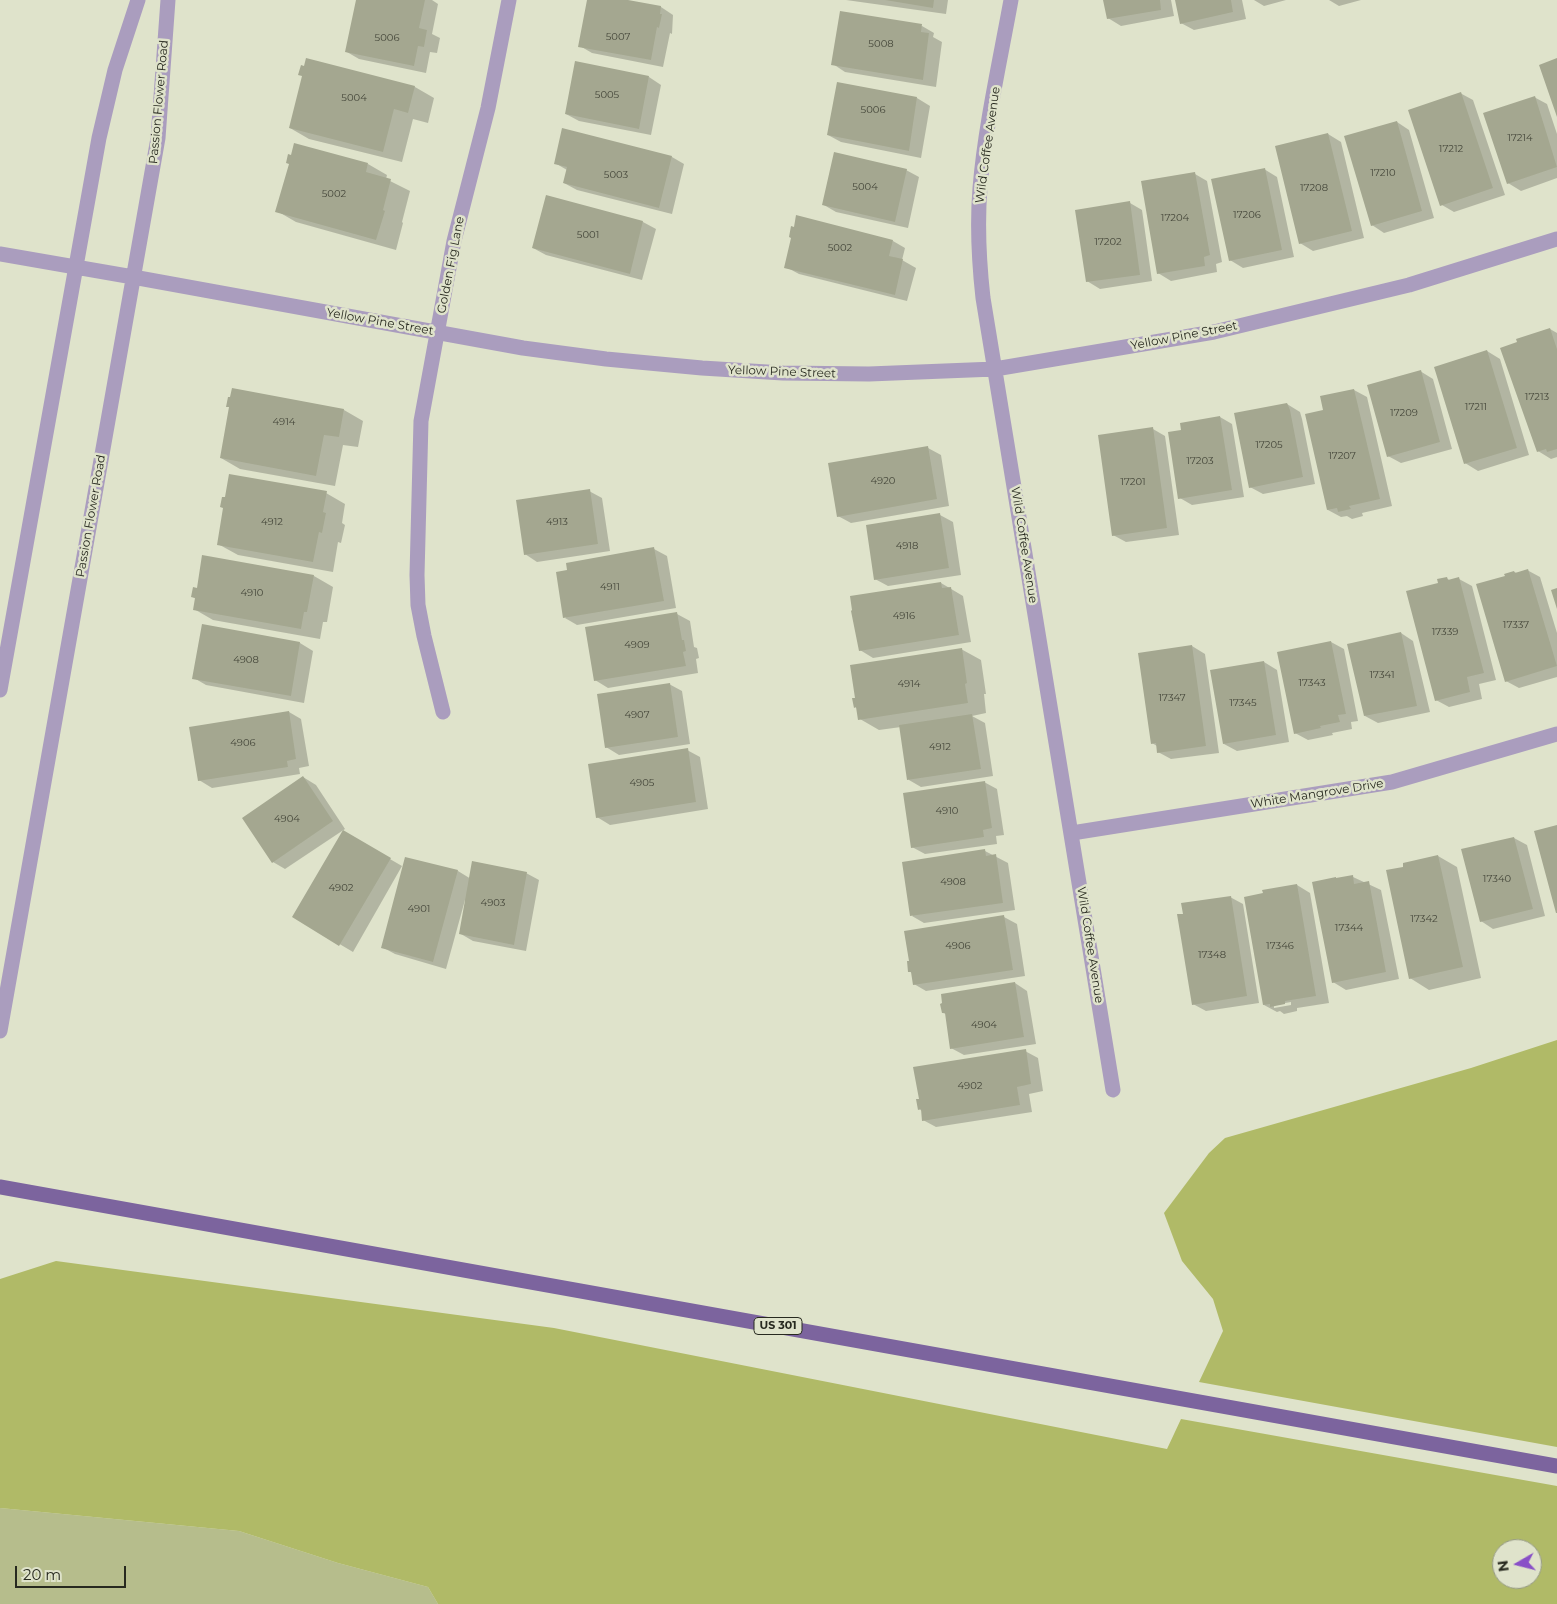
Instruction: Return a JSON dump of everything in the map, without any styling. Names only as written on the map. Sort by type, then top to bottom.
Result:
[{"type":"main road","name":"US 301","points":[[0,1186],[1557,1466]]},
{"type":"street","points":[[0,690],[106,104],[138,0]]},
{"type":"street","name":"Passion Flower Road","points":[[0,1031],[158,138],[168,0]]},
{"type":"street","name":"Golden Fig Lane","points":[[443,712],[418,605],[421,420],[454,241],[488,108],[510,0]]},
{"type":"street","name":"Wild Coffee Avenue","points":[[1011,0],[980,187],[979,264],[1113,1090]]},
{"type":"street","name":"Yellow Pine Street","points":[[0,254],[133,276],[523,348],[587,357],[702,368],[783,373],[869,374],[995,369],[1214,332],[1409,284],[1557,238]]},
{"type":"street","name":"White Mangrove Drive","points":[[1072,833],[1392,782],[1557,734]]},
{"type":"green space","points":[[1557,1040],[1557,1447],[1199,1382],[1223,1331],[1213,1299],[1182,1261],[1164,1213],[1209,1153],[1225,1138],[1471,1068]]},
{"type":"green space","points":[[56,1261],[554,1328],[1167,1449],[1181,1419],[1557,1486],[1557,1604],[438,1604],[428,1587],[338,1563],[239,1531],[0,1508],[0,1279]]},
{"type":"green space","points":[[0,1508],[239,1531],[338,1563],[428,1587],[438,1604],[0,1604]]},
{"type":"building","points":[[356,0],[425,0],[419,28],[427,30],[424,47],[418,46],[414,66],[345,52]]},
{"type":"building","points":[[587,0],[628,0],[661,6],[660,14],[662,14],[659,28],[657,27],[651,60],[578,47]]},
{"type":"building","points":[[885,0],[934,0],[933,8]]},
{"type":"building","points":[[1103,0],[1160,0],[1161,10],[1107,19]]},
{"type":"building","points":[[1175,0],[1231,0],[1233,12],[1180,24]]},
{"type":"building","points":[[840,11],[922,24],[921,32],[929,33],[923,80],[831,65]]},
{"type":"building","points":[[306,58],[415,86],[408,113],[394,109],[383,152],[289,128],[302,76],[298,75],[301,65],[304,66]]},
{"type":"building","points":[[1557,58],[1557,117],[1539,65]]},
{"type":"building","points":[[575,61],[649,76],[639,129],[565,114]]},
{"type":"building","points":[[837,82],[917,97],[909,151],[827,135]]},
{"type":"building","points":[[1461,92],[1493,188],[1440,206],[1408,110]]},
{"type":"building","points":[[1535,96],[1557,167],[1507,184],[1483,113]]},
{"type":"building","points":[[1397,121],[1422,211],[1371,226],[1344,136]]},
{"type":"building","points":[[562,128],[672,156],[659,208],[563,183],[567,167],[554,164]]},
{"type":"building","points":[[1328,133],[1352,231],[1299,244],[1275,146]]},
{"type":"building","points":[[294,143],[368,163],[366,172],[391,179],[383,210],[385,211],[376,240],[275,212],[289,164],[286,163],[288,154],[291,155]]},
{"type":"building","points":[[834,152],[907,169],[895,222],[822,205]]},
{"type":"building","points":[[1265,168],[1282,250],[1229,261],[1211,179]]},
{"type":"building","points":[[1195,172],[1210,255],[1204,257],[1205,266],[1157,274],[1141,181]]},
{"type":"building","points":[[546,195],[643,221],[630,274],[532,248]]},
{"type":"building","points":[[1130,201],[1140,275],[1086,282],[1075,210]]},
{"type":"building","points":[[796,215],[893,240],[889,256],[903,259],[895,295],[784,268],[791,238],[789,237],[791,226],[794,227]]},
{"type":"building","points":[[1550,328],[1557,349],[1557,449],[1547,452],[1546,449],[1537,452],[1500,348],[1517,342],[1516,339]]},
{"type":"building","points":[[1487,350],[1517,448],[1464,464],[1434,367]]},
{"type":"building","points":[[1421,370],[1440,442],[1387,457],[1367,385]]},
{"type":"building","points":[[232,388],[344,409],[339,437],[324,435],[316,476],[220,458],[229,407],[226,407]]},
{"type":"building","points":[[1354,389],[1380,499],[1349,506],[1351,509],[1338,512],[1337,508],[1327,510],[1305,414],[1323,410],[1320,396]]},
{"type":"building","points":[[1287,403],[1303,477],[1249,488],[1234,413]]},
{"type":"building","points":[[1220,416],[1232,490],[1178,499],[1168,432],[1181,430],[1180,423]]},
{"type":"building","points":[[1153,427],[1167,528],[1112,536],[1098,435]]},
{"type":"building","points":[[928,446],[937,499],[837,517],[828,463]]},
{"type":"building","points":[[229,474],[327,491],[323,512],[326,513],[322,533],[319,532],[313,562],[217,545],[223,508],[220,507],[222,497],[225,497]]},
{"type":"building","points":[[590,489],[598,544],[524,555],[516,500]]},
{"type":"building","points":[[940,513],[949,568],[874,580],[866,525]]},
{"type":"building","points":[[654,547],[664,601],[563,618],[556,572],[567,570],[566,563]]},
{"type":"building","points":[[202,555],[314,575],[307,612],[304,612],[301,629],[193,610],[195,598],[191,597],[193,587],[197,588]]},
{"type":"building","points":[[1528,569],[1557,666],[1505,682],[1476,584],[1505,576],[1504,574],[1514,571],[1515,573]]},
{"type":"building","points":[[1447,577],[1448,580],[1459,577],[1484,673],[1467,677],[1470,692],[1435,701],[1406,591],[1438,583],[1437,579]]},
{"type":"building","points":[[941,582],[942,588],[951,587],[959,635],[859,651],[850,596]]},
{"type":"building","points":[[1557,588],[1557,609],[1551,590]]},
{"type":"building","points":[[677,612],[686,651],[683,652],[686,666],[594,681],[585,627]]},
{"type":"building","points":[[202,624],[300,642],[291,696],[192,679]]},
{"type":"building","points":[[1401,632],[1417,706],[1364,716],[1347,644]]},
{"type":"building","points":[[1331,641],[1346,714],[1338,715],[1340,722],[1294,734],[1277,652]]},
{"type":"building","points":[[1192,645],[1206,746],[1157,753],[1156,743],[1151,744],[1138,653]]},
{"type":"building","points":[[962,648],[968,703],[858,720],[852,698],[855,698],[850,665]]},
{"type":"building","points":[[1264,661],[1276,735],[1223,744],[1210,670]]},
{"type":"building","points":[[670,683],[678,737],[605,748],[597,694]]},
{"type":"building","points":[[289,711],[296,759],[287,761],[288,767],[198,781],[189,727]]},
{"type":"building","points":[[972,714],[981,769],[907,780],[899,725]]},
{"type":"building","points":[[688,748],[696,802],[596,818],[588,764]]},
{"type":"building","points":[[303,776],[333,821],[272,863],[242,818]]},
{"type":"building","points":[[985,781],[992,828],[983,830],[984,837],[911,848],[903,793]]},
{"type":"building","points":[[1557,825],[1557,913],[1556,913],[1534,831]]},
{"type":"building","points":[[343,830],[391,858],[339,946],[292,917]]},
{"type":"building","points":[[1514,837],[1533,909],[1480,922],[1461,849]]},
{"type":"building","points":[[985,849],[986,856],[996,854],[1003,903],[910,916],[902,862]]},
{"type":"building","points":[[1438,855],[1463,967],[1409,979],[1386,870],[1403,867],[1403,863]]},
{"type":"building","points":[[405,857],[458,870],[433,962],[381,948]]},
{"type":"building","points":[[472,861],[527,872],[514,945],[459,934]]},
{"type":"building","points":[[1353,875],[1354,884],[1369,881],[1386,972],[1332,983],[1312,882]]},
{"type":"building","points":[[1297,884],[1316,996],[1285,1001],[1285,1004],[1270,1007],[1270,1004],[1263,1005],[1244,897],[1263,893],[1262,890]]},
{"type":"building","points":[[1231,896],[1247,996],[1192,1005],[1177,914],[1183,914],[1181,903]]},
{"type":"building","points":[[1004,915],[1013,970],[913,985],[911,972],[908,972],[907,961],[909,961],[904,931]]},
{"type":"building","points":[[1015,982],[1024,1037],[950,1049],[945,1013],[942,1013],[940,1004],[942,1003],[941,994]]},
{"type":"building","points":[[1026,1049],[1031,1084],[1017,1087],[1020,1105],[922,1121],[921,1109],[918,1110],[916,1099],[919,1099],[913,1067]]}]
